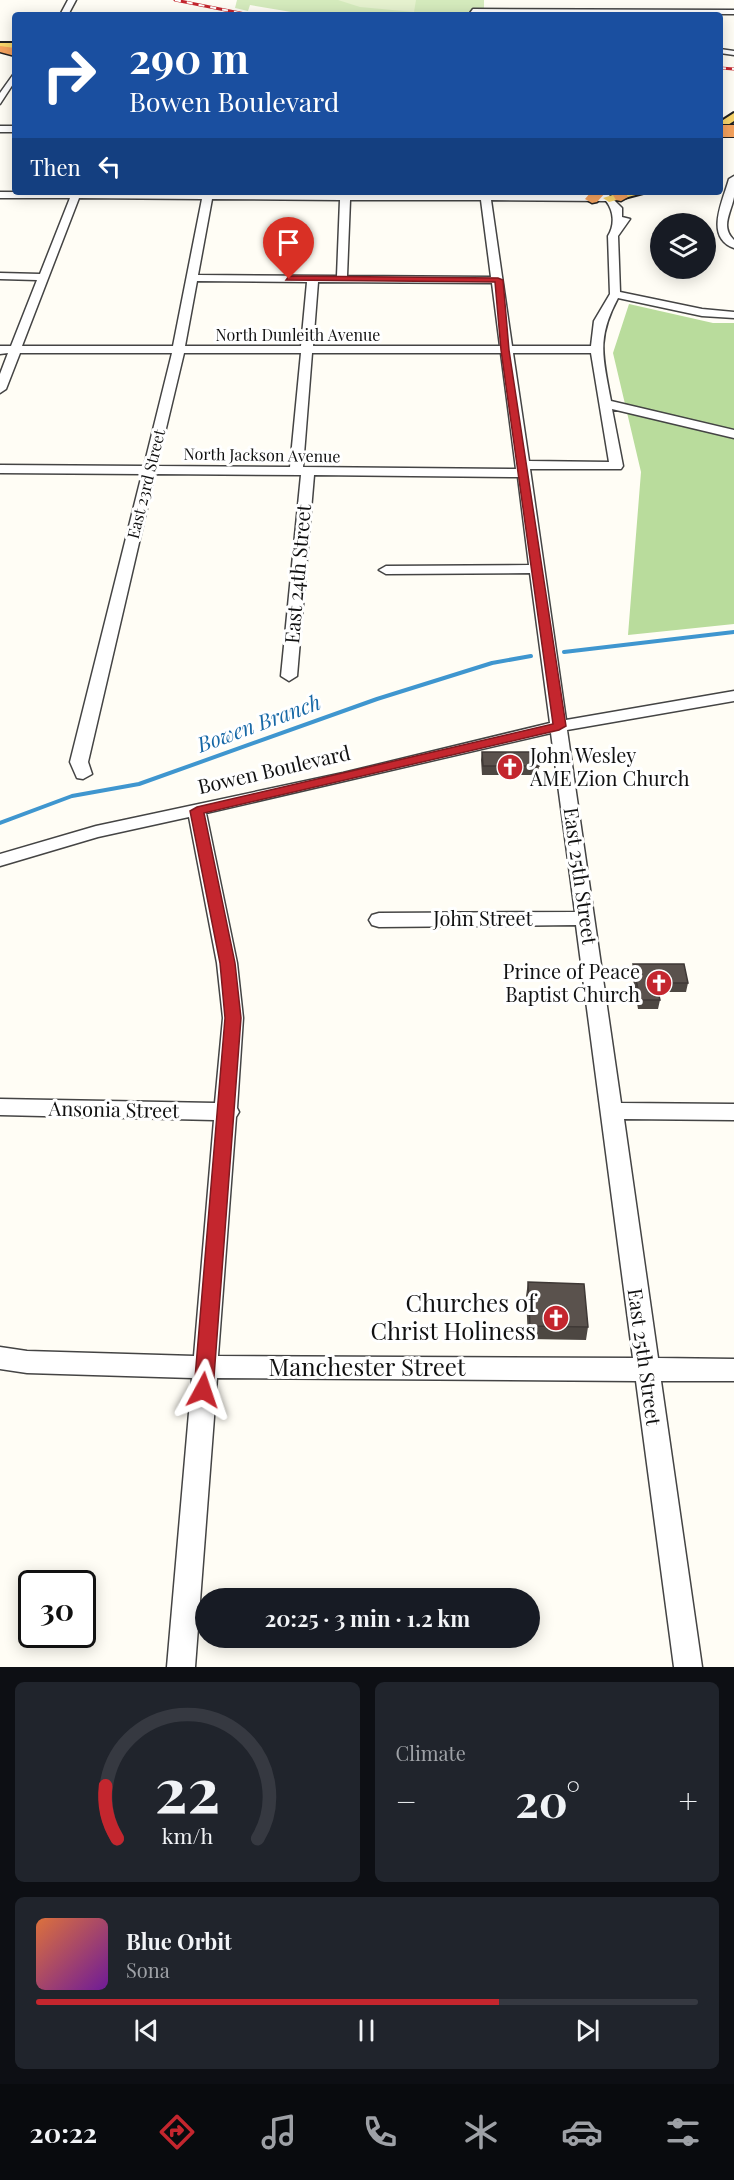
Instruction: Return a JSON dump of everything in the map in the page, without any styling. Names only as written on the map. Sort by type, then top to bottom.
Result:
[{"type":"street","points":[[0,101],[12,79]]},
{"type":"street","points":[[734,179],[732,195],[722,225],[723,235],[734,245]]},
{"type":"street","points":[[0,389],[77,195]]},
{"type":"street","points":[[208,195],[485,195]]},
{"type":"street","name":"East 23rd Street","points":[[83,774],[79,762],[178,352],[208,195]]},
{"type":"street","points":[[342,279],[344,195]]},
{"type":"street","name":"East 25th Street","points":[[485,195],[613,1111],[645,1370],[688,1667]]},
{"type":"street","points":[[612,195],[627,204],[629,212],[612,243],[615,294],[600,321],[596,349],[605,403],[734,434]]},
{"type":"street","points":[[0,276],[45,277]]},
{"type":"street","points":[[193,278],[498,280]]},
{"type":"street","name":"East 24th Street","points":[[289,676],[313,279]]},
{"type":"street","points":[[615,294],[637,297],[691,313],[734,315]]},
{"type":"street","name":"North Dunleith Avenue","points":[[0,350],[178,352],[596,349]]},
{"type":"street","name":"North Jackson Avenue","points":[[0,469],[302,472],[616,466],[605,403]]},
{"type":"street","points":[[386,570],[538,569]]},
{"type":"street","name":"Bowen Boulevard","points":[[0,860],[96,832],[197,811],[559,726],[734,696]]},
{"type":"street","points":[[181,1667],[228,1112],[233,1018],[227,963],[197,811]]},
{"type":"street","name":"John Street","points":[[379,920],[586,918]]},
{"type":"street","name":"Ansonia Street","points":[[0,1107],[228,1112]]},
{"type":"street","points":[[613,1111],[734,1112]]},
{"type":"street","name":"Manchester Street","points":[[0,1358],[27,1362],[205,1367],[734,1370]]},
{"type":"green space","points":[[237,0],[484,0],[484,12],[291,12],[250,5],[248,11],[235,8]]},
{"type":"green space","points":[[338,0],[416,0],[414,12],[360,7]]},
{"type":"green space","points":[[629,304],[713,323],[734,323],[734,624],[628,635],[641,472],[613,353]]},
{"type":"building","points":[[482,752],[537,752],[539,766],[483,766]]},
{"type":"building","points":[[633,964],[684,964],[688,983],[656,983],[660,1000],[640,1000]]},
{"type":"building","name":"Churches of Christ Holiness","points":[[528,1282],[584,1284],[588,1327],[530,1326]]},
{"type":"waterway","name":"Bowen Branch","points":[[564,652],[734,632]]},
{"type":"waterway","name":"Bowen Branch","points":[[0,823],[72,796],[139,784],[377,699],[492,663],[531,656]]},
{"type":"railway","points":[[175,0],[235,12]]},
{"type":"railway","points":[[723,68],[734,69]]},
{"type":"place","name":"John Wesley AME Zion Church","points":[[510,767]]},
{"type":"place","name":"Prince of Peace Baptist Church","points":[[659,983]]},
{"type":"place","name":"Churches of Christ Holiness","points":[[556,1318]]},
{"type":"route","points":[[203,1390],[228,1112],[233,1018],[227,963],[197,811],[559,726],[505,350],[498,280],[289,279]]}]
